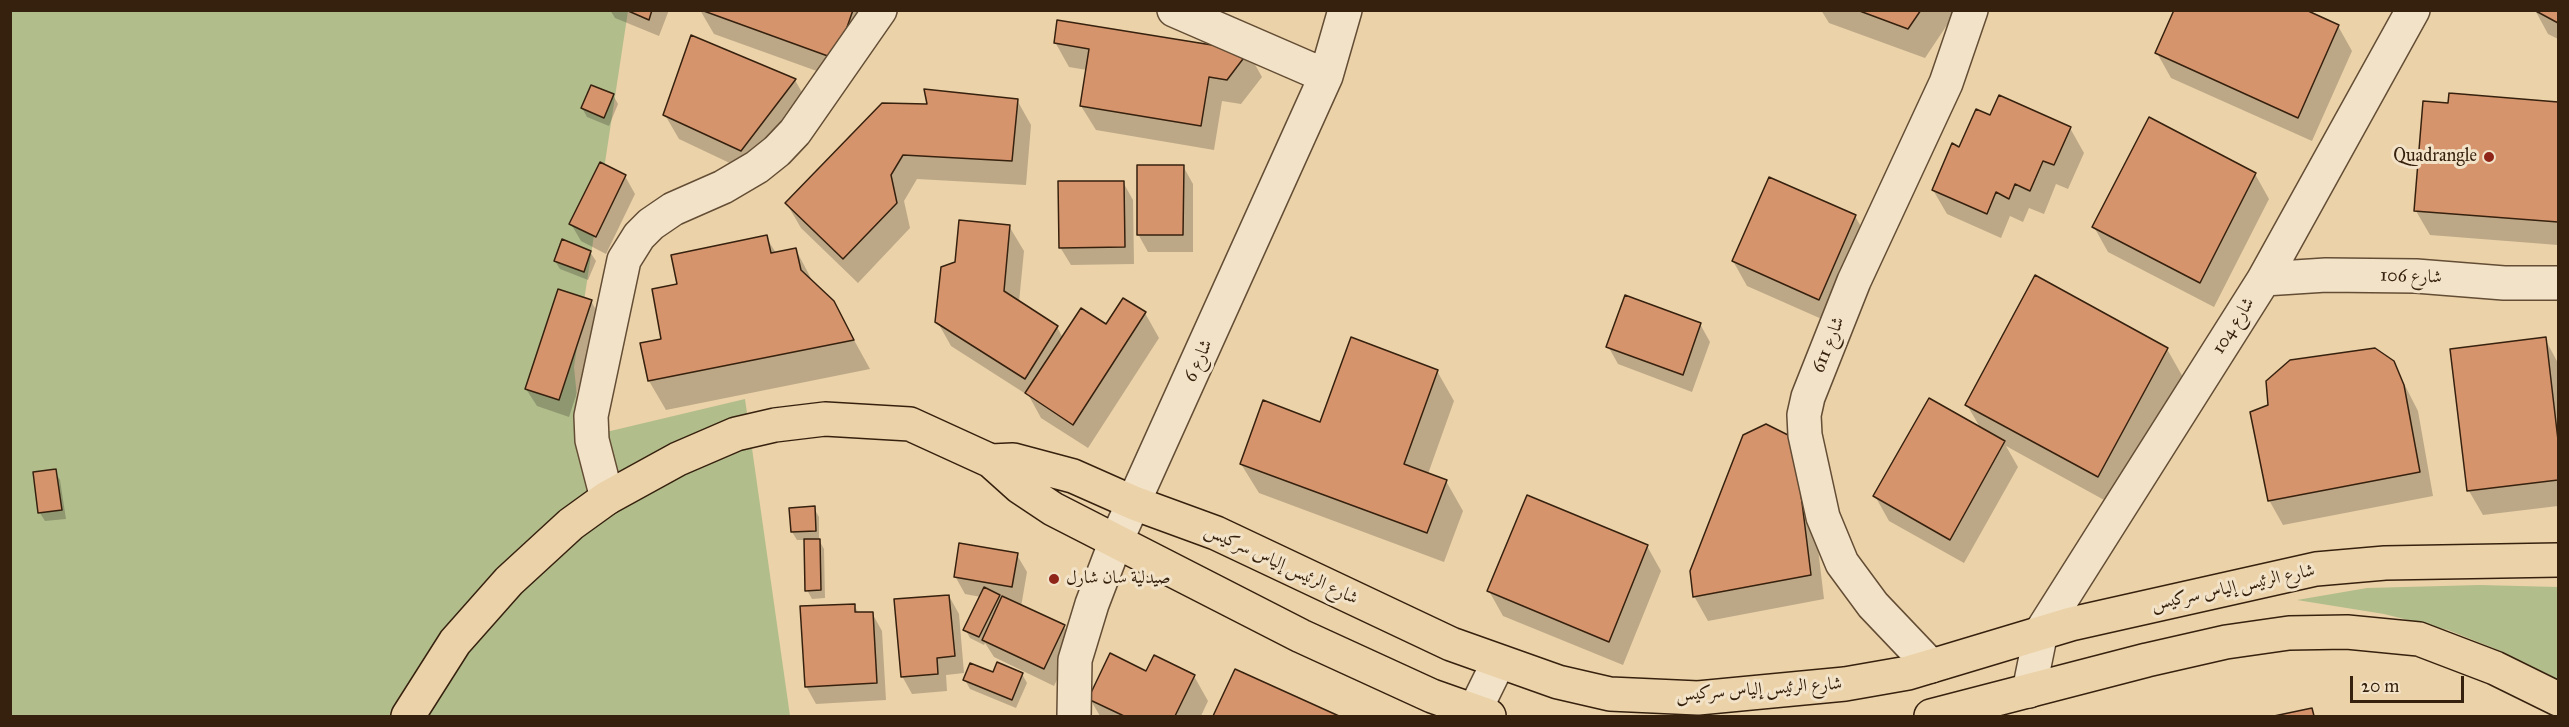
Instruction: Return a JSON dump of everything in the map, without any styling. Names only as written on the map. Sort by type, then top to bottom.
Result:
[{"type":"main road","name":"شارع الرئيس إلياس سركيس","points":[[408,717],[455,642],[509,581],[571,524],[607,498],[678,459],[736,435],[775,425],[825,419],[910,424],[992,461],[1020,487],[1053,508],[1116,541],[1301,636],[1479,715]]},
{"type":"main road","name":"شارع الرئيس إلياس سركيس","points":[[992,461],[1013,460],[1037,464],[1073,476],[1134,503],[1216,533],[1441,639],[1498,663],[1558,682],[1610,694],[1698,698],[1845,684],[1931,666],[2041,632],[2316,569],[2385,563],[2559,560]]},
{"type":"main road","points":[[1931,717],[2226,642],[2289,633],[2347,632],[2419,639],[2495,668],[2559,699]]},
{"type":"street","points":[[607,498],[592,440],[591,416],[624,260],[639,236],[651,224],[673,209],[723,187],[757,167],[777,151],[795,132],[880,10]]},
{"type":"street","points":[[1174,10],[1326,76]]},
{"type":"street","name":"شارع 6","points":[[1074,717],[1075,660],[1092,604],[1116,541],[1326,76],[1345,10]]},
{"type":"street","name":"شارع 611","points":[[1931,666],[1873,605],[1842,562],[1823,517],[1805,435],[1804,415],[1808,397],[1854,281],[1946,83],[1971,10]]},
{"type":"street","name":"شارع 104","points":[[2041,632],[2264,279],[2414,10]]},
{"type":"street","name":"شارع 106","points":[[2264,279],[2326,275],[2416,276],[2504,283],[2559,283]]},
{"type":"street","points":[[2029,692],[2041,632]]},
{"type":"street","points":[[1479,715],[1498,663]]},
{"type":"green space","points":[[11,11],[628,11],[574,367],[581,438],[745,399],[790,716],[11,716]]},
{"type":"green space","points":[[2480,585],[2558,587],[2558,683],[2503,652],[2448,630],[2384,614],[2297,600],[2367,588]]},
{"type":"building","points":[[626,10],[652,10],[649,20]]},
{"type":"building","points":[[701,10],[853,10],[836,59]]},
{"type":"building","points":[[1857,10],[1921,10],[1908,29]]},
{"type":"building","points":[[2174,10],[2306,10],[2339,25],[2298,118],[2155,53]]},
{"type":"building","points":[[2534,10],[2558,10],[2558,23]]},
{"type":"building","points":[[1057,20],[1249,51],[1227,80],[1209,77],[1201,126],[1080,106],[1089,49],[1054,43]]},
{"type":"building","points":[[691,35],[796,79],[741,151],[663,115]]},
{"type":"building","points":[[591,85],[614,94],[604,118],[581,108]]},
{"type":"building","points":[[924,89],[1018,99],[1012,161],[903,155],[891,175],[897,203],[843,259],[785,203],[882,103],[927,104]]},
{"type":"building","name":"Quadrangle","points":[[2449,93],[2558,102],[2558,222],[2414,211],[2423,101],[2448,103]]},
{"type":"building","points":[[1999,95],[2071,127],[2054,165],[2043,161],[2030,191],[2015,184],[2009,199],[1996,192],[1987,214],[1932,190],[1952,143],[1959,147],[1976,109],[1990,115]]},
{"type":"building","points":[[2149,117],[2256,173],[2200,283],[2092,227]]},
{"type":"building","points":[[600,162],[626,175],[596,237],[569,224]]},
{"type":"building","points":[[1137,165],[1184,165],[1183,235],[1137,235]]},
{"type":"building","points":[[1769,177],[1856,215],[1819,300],[1732,261]]},
{"type":"building","points":[[1058,181],[1124,181],[1125,247],[1059,248]]},
{"type":"building","points":[[959,220],[1010,225],[1004,291],[1058,326],[1025,379],[935,322],[941,267],[955,262]]},
{"type":"building","points":[[767,235],[771,253],[796,248],[801,270],[834,301],[854,340],[648,381],[640,343],[661,339],[652,289],[677,284],[671,255]]},
{"type":"building","points":[[562,239],[591,251],[584,272],[554,261]]},
{"type":"building","points":[[2035,275],[2168,348],[2098,477],[1965,405]]},
{"type":"building","points":[[558,289],[592,300],[559,400],[525,389]]},
{"type":"building","points":[[1625,295],[1701,323],[1683,375],[1606,347]]},
{"type":"building","points":[[1123,298],[1146,312],[1073,425],[1025,393],[1081,308],[1106,324]]},
{"type":"building","points":[[1351,337],[1438,370],[1404,464],[1447,480],[1427,533],[1240,464],[1263,400],[1320,422]]},
{"type":"building","points":[[2546,337],[2558,440],[2558,480],[2467,491],[2450,349]]},
{"type":"building","points":[[2375,348],[2394,361],[2404,385],[2420,472],[2268,501],[2250,412],[2268,405],[2266,381],[2290,360]]},
{"type":"building","points":[[1929,398],[2005,441],[1950,540],[1873,496]]},
{"type":"building","points":[[1766,424],[1794,438],[1811,575],[1693,597],[1690,571],[1743,435]]},
{"type":"building","points":[[56,469],[62,510],[38,513],[33,472]]},
{"type":"building","points":[[1527,495],[1648,545],[1609,642],[1487,591]]},
{"type":"building","points":[[815,506],[816,531],[791,532],[789,508]]},
{"type":"building","points":[[804,539],[820,539],[821,590],[805,591]]},
{"type":"building","points":[[959,543],[1018,553],[1012,587],[954,577]]},
{"type":"building","points":[[984,587],[1000,595],[979,637],[963,630]]},
{"type":"building","points":[[949,595],[955,656],[937,658],[938,674],[901,677],[894,599]]},
{"type":"building","points":[[1002,596],[1065,625],[1044,669],[982,640]]},
{"type":"building","points":[[855,604],[855,612],[873,612],[877,683],[805,687],[800,606]]},
{"type":"building","points":[[1110,653],[1146,671],[1154,655],[1195,675],[1175,716],[1124,716],[1088,699]]},
{"type":"building","points":[[997,662],[1023,673],[1012,700],[963,680],[970,663],[993,672]]},
{"type":"building","points":[[1235,669],[1339,716],[1213,716]]},
{"type":"building","points":[[2312,708],[2314,716],[2274,716]]},
{"type":"place","name":"Quadrangle","points":[[2489,157]]},
{"type":"place","name":"صيدلية سان شارل","points":[[1054,579]]}]
